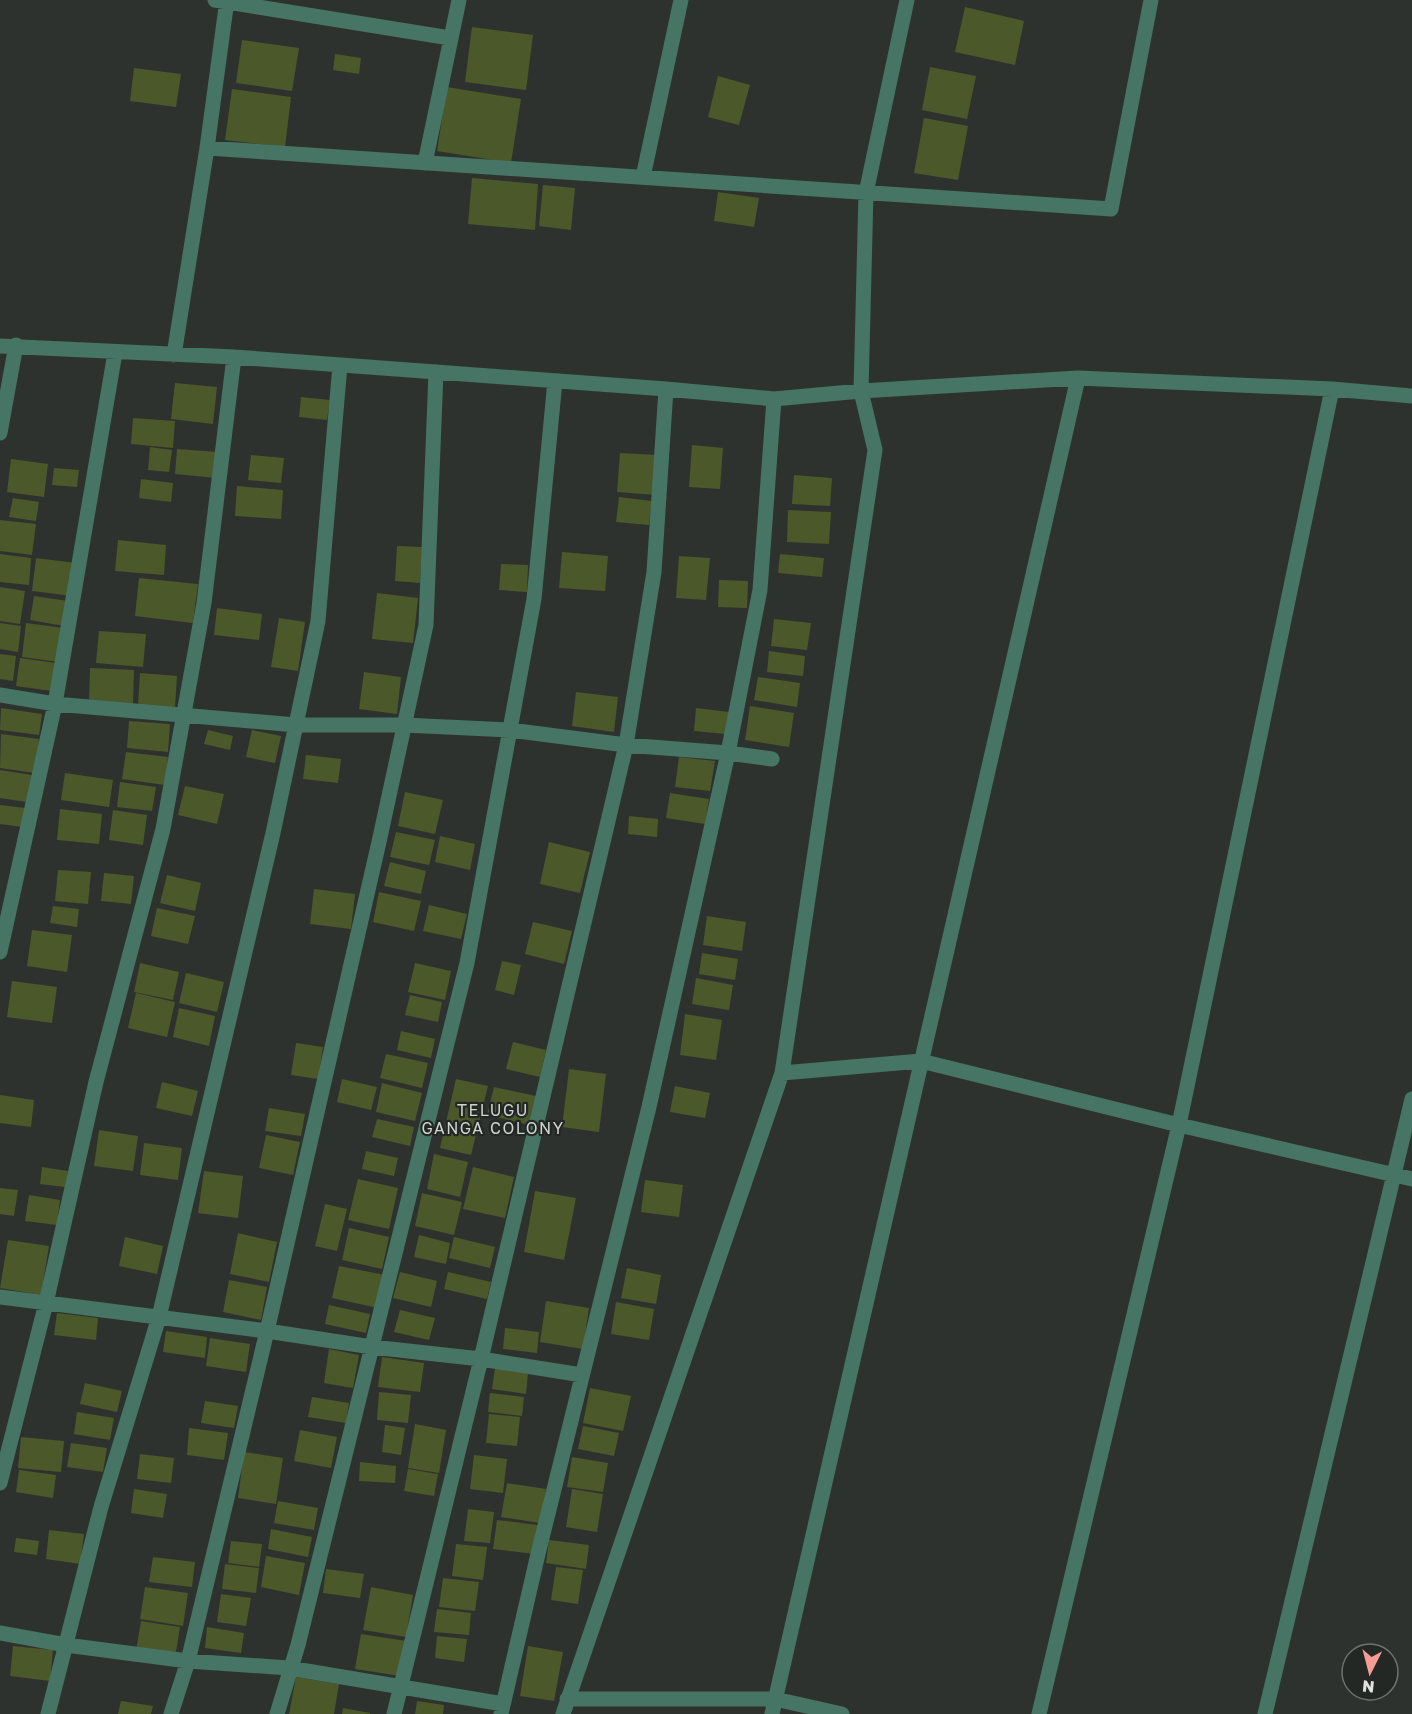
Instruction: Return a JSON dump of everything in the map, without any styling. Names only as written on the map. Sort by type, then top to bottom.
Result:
[{"type":"street","points":[[425,163],[459,0]]},
{"type":"street","points":[[643,177],[681,0]]},
{"type":"street","points":[[842,1714],[773,1707],[565,1707],[782,1073],[875,450],[861,392],[866,193],[907,0]]},
{"type":"street","points":[[207,148],[1111,209],[1151,0]]},
{"type":"street","points":[[174,356],[207,148],[223,1],[450,38]]},
{"type":"street","points":[[0,433],[16,345]]},
{"type":"street","points":[[0,346],[16,345],[174,356],[234,357],[774,399],[1078,378],[1332,389],[1412,396]]},
{"type":"street","points":[[0,952],[55,704],[115,353]]},
{"type":"street","points":[[0,1483],[46,1304],[96,1082],[163,829],[204,603],[234,357]]},
{"type":"street","points":[[48,1714],[101,1507],[159,1317],[273,833],[318,621],[339,365]]},
{"type":"street","points":[[171,1714],[188,1661],[267,1331],[426,625],[436,372]]},
{"type":"street","points":[[773,1707],[1078,378]]},
{"type":"street","points":[[277,1714],[289,1668],[298,1645],[467,963],[534,599],[555,381]]},
{"type":"street","points":[[394,1714],[481,1359],[626,745],[654,572],[666,389]]},
{"type":"street","points":[[1039,1714],[1179,1125],[1332,389]]},
{"type":"street","points":[[0,1632],[66,1645],[188,1661],[289,1668],[502,1709],[649,1107],[728,753],[760,590],[774,399]]},
{"type":"street","points":[[0,695],[55,704],[296,725],[404,725],[510,730],[626,745],[772,759]]},
{"type":"street","points":[[782,1073],[921,1061],[1179,1125],[1412,1179]]},
{"type":"street","points":[[1265,1714],[1412,1100]]},
{"type":"street","points":[[0,1297],[267,1331],[372,1347],[481,1359],[582,1376]]},
{"type":"building","points":[[965,7],[1024,21],[1015,65],[955,52]]},
{"type":"building","points":[[472,27],[533,35],[526,90],[465,82]]},
{"type":"building","points":[[242,40],[299,48],[292,91],[236,83]]},
{"type":"building","points":[[335,54],[361,58],[359,74],[333,70]]},
{"type":"building","points":[[930,67],[976,76],[967,119],[922,110]]},
{"type":"building","points":[[134,68],[181,74],[176,107],[130,101]]},
{"type":"building","points":[[718,76],[750,85],[739,125],[708,117]]},
{"type":"building","points":[[447,87],[521,99],[511,163],[437,151]]},
{"type":"building","points":[[232,89],[291,97],[285,147],[225,140]]},
{"type":"building","points":[[924,118],[968,126],[958,180],[914,173]]},
{"type":"building","points":[[472,178],[538,184],[535,230],[468,224]]},
{"type":"building","points":[[543,185],[575,188],[571,230],[539,226]]},
{"type":"building","points":[[718,192],[759,198],[754,227],[714,221]]},
{"type":"building","points":[[175,383],[217,387],[213,424],[171,419]]},
{"type":"building","points":[[301,397],[330,400],[327,420],[299,417]]},
{"type":"building","points":[[133,418],[175,421],[173,448],[131,444]]},
{"type":"building","points":[[692,445],[723,448],[720,489],[689,487]]},
{"type":"building","points":[[150,447],[172,450],[169,472],[148,470]]},
{"type":"building","points":[[177,449],[218,452],[216,478],[175,474]]},
{"type":"building","points":[[620,453],[658,455],[656,495],[617,492]]},
{"type":"building","points":[[251,455],[284,458],[281,483],[248,480]]},
{"type":"building","points":[[11,459],[48,464],[44,497],[7,492]]},
{"type":"building","points":[[54,468],[79,470],[77,487],[52,485]]},
{"type":"building","points":[[794,475],[832,478],[830,506],[792,504]]},
{"type":"building","points":[[141,479],[173,483],[171,502],[139,498]]},
{"type":"building","points":[[237,486],[283,490],[281,519],[235,516]]},
{"type":"building","points":[[619,497],[652,501],[649,525],[616,522]]},
{"type":"building","points":[[13,498],[39,502],[36,521],[9,517]]},
{"type":"building","points":[[788,510],[831,512],[829,544],[787,542]]},
{"type":"building","points":[[0,520],[36,524],[32,555],[0,551]]},
{"type":"building","points":[[118,540],[166,545],[164,575],[115,571]]},
{"type":"building","points":[[397,546],[422,547],[420,583],[395,581]]},
{"type":"building","points":[[562,552],[608,556],[605,591],[559,588]]},
{"type":"building","points":[[0,554],[31,558],[29,585],[0,582]]},
{"type":"building","points":[[780,554],[824,558],[822,577],[778,573]]},
{"type":"building","points":[[679,556],[710,558],[706,600],[676,598]]},
{"type":"building","points":[[36,558],[76,563],[72,596],[32,591]]},
{"type":"building","points":[[501,564],[528,565],[527,592],[499,590]]},
{"type":"building","points":[[139,578],[198,584],[193,623],[135,616]]},
{"type":"building","points":[[719,580],[748,581],[747,608],[718,607]]},
{"type":"building","points":[[0,587],[25,591],[20,624],[0,621]]},
{"type":"building","points":[[377,593],[418,598],[413,643],[372,639]]},
{"type":"building","points":[[34,596],[68,601],[64,626],[30,620]]},
{"type":"building","points":[[217,608],[262,614],[259,640],[214,635]]},
{"type":"building","points":[[279,618],[305,622],[298,671],[271,667]]},
{"type":"building","points":[[774,619],[811,623],[807,650],[771,646]]},
{"type":"building","points":[[0,623],[21,626],[18,652],[0,649]]},
{"type":"building","points":[[26,623],[64,628],[59,662],[22,657]]},
{"type":"building","points":[[99,631],[146,634],[143,667],[96,663]]},
{"type":"building","points":[[769,651],[805,656],[803,676],[767,672]]},
{"type":"building","points":[[0,654],[16,656],[13,681],[0,679]]},
{"type":"building","points":[[20,658],[56,663],[52,691],[16,686]]},
{"type":"building","points":[[90,668],[134,670],[133,704],[89,703]]},
{"type":"building","points":[[364,672],[401,677],[397,714],[359,709]]},
{"type":"building","points":[[140,673],[177,676],[175,708],[138,705]]},
{"type":"building","points":[[758,677],[800,683],[797,707],[754,700]]},
{"type":"building","points":[[576,692],[618,697],[614,732],[572,726]]},
{"type":"building","points":[[750,706],[794,713],[789,747],[745,740]]},
{"type":"building","points":[[1,708],[42,714],[39,735],[0,730]]},
{"type":"building","points":[[696,708],[729,712],[726,734],[694,731]]},
{"type":"building","points":[[129,721],[170,724],[168,752],[127,748]]},
{"type":"building","points":[[208,730],[233,736],[230,750],[204,744]]},
{"type":"building","points":[[252,730],[281,736],[275,763],[246,757]]},
{"type":"building","points":[[1,734],[39,739],[35,773],[0,768]]},
{"type":"building","points":[[126,752],[168,757],[165,785],[122,779]]},
{"type":"building","points":[[306,755],[341,759],[338,783],[303,779]]},
{"type":"building","points":[[679,757],[715,761],[710,791],[675,787]]},
{"type":"building","points":[[0,770],[32,775],[27,802],[0,798]]},
{"type":"building","points":[[65,773],[113,780],[109,807],[61,800]]},
{"type":"building","points":[[120,782],[156,787],[152,811],[117,807]]},
{"type":"building","points":[[185,786],[224,794],[217,824],[178,815]]},
{"type":"building","points":[[405,792],[443,800],[435,834],[398,826]]},
{"type":"building","points":[[670,793],[709,799],[705,824],[666,818]]},
{"type":"building","points":[[0,805],[25,808],[23,827],[0,824]]},
{"type":"building","points":[[60,809],[102,814],[99,844],[57,840]]},
{"type":"building","points":[[113,810],[147,815],[143,845],[109,840]]},
{"type":"building","points":[[629,816],[658,819],[657,837],[628,834]]},
{"type":"building","points":[[396,832],[435,840],[429,865],[390,857]]},
{"type":"building","points":[[440,836],[475,844],[470,870],[435,862]]},
{"type":"building","points":[[549,842],[590,852],[580,893],[540,884]]},
{"type":"building","points":[[390,862],[426,871],[421,894],[384,886]]},
{"type":"building","points":[[58,870],[91,872],[88,904],[55,901]]},
{"type":"building","points":[[104,873],[134,876],[131,904],[101,901]]},
{"type":"building","points":[[167,875],[201,883],[195,911],[160,903]]},
{"type":"building","points":[[314,889],[355,894],[351,929],[310,924]]},
{"type":"building","points":[[379,892],[421,901],[414,931],[373,922]]},
{"type":"building","points":[[429,905],[467,914],[461,939],[423,931]]},
{"type":"building","points":[[53,906],[79,909],[77,927],[50,923]]},
{"type":"building","points":[[157,908],[195,916],[188,944],[151,936]]},
{"type":"building","points":[[707,916],[746,922],[742,951],[703,945]]},
{"type":"building","points":[[533,922],[572,931],[564,964],[525,954]]},
{"type":"building","points":[[32,930],[72,935],[67,972],[27,966]]},
{"type":"building","points":[[702,953],[738,959],[735,980],[699,974]]},
{"type":"building","points":[[502,961],[521,965],[514,995],[495,990]]},
{"type":"building","points":[[140,963],[179,972],[173,1000],[134,992]]},
{"type":"building","points":[[415,963],[451,971],[445,1000],[408,992]]},
{"type":"building","points":[[186,973],[224,982],[217,1012],[179,1003]]},
{"type":"building","points":[[696,978],[733,985],[729,1010],[692,1004]]},
{"type":"building","points":[[12,981],[57,987],[52,1023],[7,1017]]},
{"type":"building","points":[[136,993],[175,1002],[167,1037],[128,1028]]},
{"type":"building","points":[[410,995],[442,1002],[438,1022],[405,1015]]},
{"type":"building","points":[[179,1008],[215,1016],[209,1046],[173,1037]]},
{"type":"building","points":[[685,1014],[722,1020],[716,1060],[680,1055]]},
{"type":"building","points":[[401,1031],[435,1039],[431,1058],[397,1050]]},
{"type":"building","points":[[513,1042],[546,1050],[540,1077],[506,1069]]},
{"type":"building","points":[[296,1043],[323,1047],[318,1079],[291,1075]]},
{"type":"building","points":[[386,1054],[428,1063],[422,1088],[380,1078]]},
{"type":"building","points":[[569,1069],[606,1074],[599,1132],[562,1127]]},
{"type":"building","points":[[342,1079],[377,1087],[371,1110],[337,1102]]},
{"type":"building","points":[[456,1079],[488,1086],[471,1155],[440,1148]]},
{"type":"building","points":[[162,1082],[198,1091],[192,1116],[156,1108]]},
{"type":"building","points":[[382,1083],[422,1093],[415,1121],[376,1112]]},
{"type":"building","points":[[675,1086],[710,1093],[705,1118],[670,1112]]},
{"type":"building","points":[[494,1087],[536,1096],[530,1125],[487,1115]]},
{"type":"building","points":[[0,1095],[34,1100],[31,1127],[0,1123]]},
{"type":"building","points":[[269,1108],[305,1114],[301,1136],[265,1131]]},
{"type":"building","points":[[377,1119],[414,1127],[410,1146],[372,1137]]},
{"type":"building","points":[[99,1130],[138,1136],[133,1171],[94,1166]]},
{"type":"building","points":[[266,1135],[300,1142],[293,1175],[259,1168]]},
{"type":"building","points":[[144,1143],[182,1148],[178,1180],[140,1175]]},
{"type":"building","points":[[366,1151],[398,1158],[394,1176],[362,1169]]},
{"type":"building","points":[[434,1154],[468,1162],[460,1197],[427,1189]]},
{"type":"building","points":[[42,1167],[68,1171],[65,1187],[40,1184]]},
{"type":"building","points":[[473,1167],[514,1177],[505,1218],[463,1209]]},
{"type":"building","points":[[204,1171],[243,1176],[238,1218],[198,1213]]},
{"type":"building","points":[[358,1179],[398,1188],[389,1229],[348,1220]]},
{"type":"building","points":[[645,1180],[683,1185],[679,1217],[641,1212]]},
{"type":"building","points":[[0,1188],[18,1190],[14,1216],[0,1214]]},
{"type":"building","points":[[535,1191],[576,1198],[564,1260],[524,1252]]},
{"type":"building","points":[[422,1193],[462,1202],[454,1235],[415,1226]]},
{"type":"building","points":[[29,1195],[60,1200],[57,1225],[25,1221]]},
{"type":"building","points":[[325,1204],[347,1209],[337,1251],[315,1246]]},
{"type":"building","points":[[349,1228],[389,1237],[382,1269],[342,1260]]},
{"type":"building","points":[[238,1233],[277,1242],[269,1282],[230,1274]]},
{"type":"building","points":[[419,1235],[450,1243],[446,1264],[414,1257]]},
{"type":"building","points":[[125,1237],[163,1246],[157,1274],[119,1266]]},
{"type":"building","points":[[454,1237],[495,1247],[490,1268],[449,1258]]},
{"type":"building","points":[[8,1240],[49,1246],[41,1295],[0,1288]]},
{"type":"building","points":[[339,1266],[385,1275],[378,1308],[332,1298]]},
{"type":"building","points":[[627,1268],[661,1275],[656,1304],[621,1298]]},
{"type":"building","points":[[400,1272],[437,1281],[431,1307],[393,1298]]},
{"type":"building","points":[[448,1272],[491,1282],[487,1299],[444,1289]]},
{"type":"building","points":[[229,1280],[267,1287],[261,1320],[223,1312]]},
{"type":"building","points":[[546,1301],[589,1308],[583,1349],[540,1342]]},
{"type":"building","points":[[616,1302],[654,1309],[649,1340],[611,1334]]},
{"type":"building","points":[[329,1305],[370,1314],[366,1333],[325,1324]]},
{"type":"building","points":[[400,1310],[435,1318],[429,1340],[394,1332]]},
{"type":"building","points":[[57,1313],[98,1318],[96,1340],[54,1335]]},
{"type":"building","points":[[505,1328],[539,1332],[537,1353],[503,1349]]},
{"type":"building","points":[[166,1331],[207,1337],[205,1358],[163,1352]]},
{"type":"building","points":[[210,1338],[250,1344],[246,1372],[206,1366]]},
{"type":"building","points":[[329,1349],[359,1355],[353,1388],[324,1383]]},
{"type":"building","points":[[382,1357],[424,1363],[420,1392],[378,1387]]},
{"type":"building","points":[[495,1368],[528,1373],[526,1394],[492,1389]]},
{"type":"building","points":[[85,1383],[122,1391],[117,1412],[80,1404]]},
{"type":"building","points":[[590,1388],[631,1396],[623,1431],[583,1423]]},
{"type":"building","points":[[379,1392],[411,1395],[408,1423],[377,1420]]},
{"type":"building","points":[[490,1393],[524,1397],[522,1416],[488,1412]]},
{"type":"building","points":[[312,1397],[349,1403],[346,1423],[308,1417]]},
{"type":"building","points":[[205,1401],[238,1406],[234,1428],[201,1423]]},
{"type":"building","points":[[77,1412],[114,1418],[110,1440],[74,1434]]},
{"type":"building","points":[[489,1414],[520,1417],[517,1446],[486,1443]]},
{"type":"building","points":[[415,1424],[446,1430],[439,1473],[408,1468]]},
{"type":"building","points":[[385,1425],[405,1428],[401,1455],[382,1452]]},
{"type":"building","points":[[583,1426],[619,1433],[614,1456],[578,1449]]},
{"type":"building","points":[[189,1428],[228,1433],[224,1460],[187,1455]]},
{"type":"building","points":[[300,1430],[337,1437],[331,1468],[294,1461]]},
{"type":"building","points":[[21,1437],[64,1441],[61,1472],[18,1468]]},
{"type":"building","points":[[71,1443],[107,1448],[103,1472],[67,1467]]},
{"type":"building","points":[[244,1452],[283,1458],[276,1504],[238,1498]]},
{"type":"building","points":[[140,1454],[174,1458],[171,1483],[137,1479]]},
{"type":"building","points":[[474,1455],[507,1459],[503,1493],[470,1489]]},
{"type":"building","points":[[572,1457],[608,1463],[603,1492],[567,1487]]},
{"type":"building","points":[[360,1462],[396,1466],[395,1483],[359,1481]]},
{"type":"building","points":[[408,1469],[438,1474],[434,1496],[404,1491]]},
{"type":"building","points":[[19,1470],[56,1475],[53,1498],[16,1492]]},
{"type":"building","points":[[507,1483],[546,1489],[540,1523],[501,1517]]},
{"type":"building","points":[[134,1489],[167,1494],[163,1518],[131,1513]]},
{"type":"building","points":[[572,1489],[603,1494],[597,1532],[566,1527]]},
{"type":"building","points":[[278,1501],[318,1508],[314,1530],[274,1523]]},
{"type":"building","points":[[468,1509],[494,1512],[490,1543],[464,1541]]},
{"type":"building","points":[[497,1520],[538,1525],[534,1554],[493,1549]]},
{"type":"building","points":[[271,1529],[312,1537],[308,1557],[268,1549]]},
{"type":"building","points":[[49,1530],[84,1534],[80,1564],[46,1559]]},
{"type":"building","points":[[16,1538],[39,1541],[37,1555],[14,1552]]},
{"type":"building","points":[[549,1540],[589,1545],[586,1569],[546,1563]]},
{"type":"building","points":[[231,1541],[262,1544],[259,1567],[228,1563]]},
{"type":"building","points":[[456,1544],[487,1547],[483,1580],[452,1576]]},
{"type":"building","points":[[266,1556],[305,1563],[299,1595],[261,1587]]},
{"type":"building","points":[[153,1557],[195,1562],[192,1587],[149,1582]]},
{"type":"building","points":[[225,1564],[259,1568],[256,1593],[222,1589]]},
{"type":"building","points":[[556,1567],[583,1570],[578,1604],[551,1600]]},
{"type":"building","points":[[326,1569],[364,1574],[360,1598],[323,1593]]},
{"type":"building","points":[[443,1578],[479,1582],[475,1611],[439,1607]]},
{"type":"building","points":[[145,1587],[188,1593],[183,1626],[140,1619]]},
{"type":"building","points":[[371,1587],[413,1595],[406,1637],[363,1630]]},
{"type":"building","points":[[221,1594],[251,1598],[246,1626],[217,1622]]},
{"type":"building","points":[[437,1609],[471,1613],[469,1635],[434,1632]]},
{"type":"building","points":[[141,1621],[180,1627],[175,1658],[136,1651]]},
{"type":"building","points":[[207,1627],[244,1633],[241,1653],[205,1648]]},
{"type":"building","points":[[361,1634],[406,1641],[400,1676],[355,1669]]},
{"type":"building","points":[[437,1636],[467,1639],[464,1662],[435,1658]]},
{"type":"building","points":[[13,1646],[53,1650],[50,1681],[10,1676]]},
{"type":"building","points":[[528,1646],[563,1652],[554,1701],[520,1696]]},
{"type":"building","points":[[296,1677],[339,1684],[334,1714],[289,1714]]},
{"type":"building","points":[[121,1701],[153,1706],[151,1714],[118,1714]]},
{"type":"building","points":[[417,1701],[444,1705],[443,1714],[415,1714]]},
{"type":"building","points":[[343,1708],[370,1713],[370,1714],[342,1714]]},
{"type":"district","name":"TELUGU GANGA COLONY","points":[[493,1119]]}]
